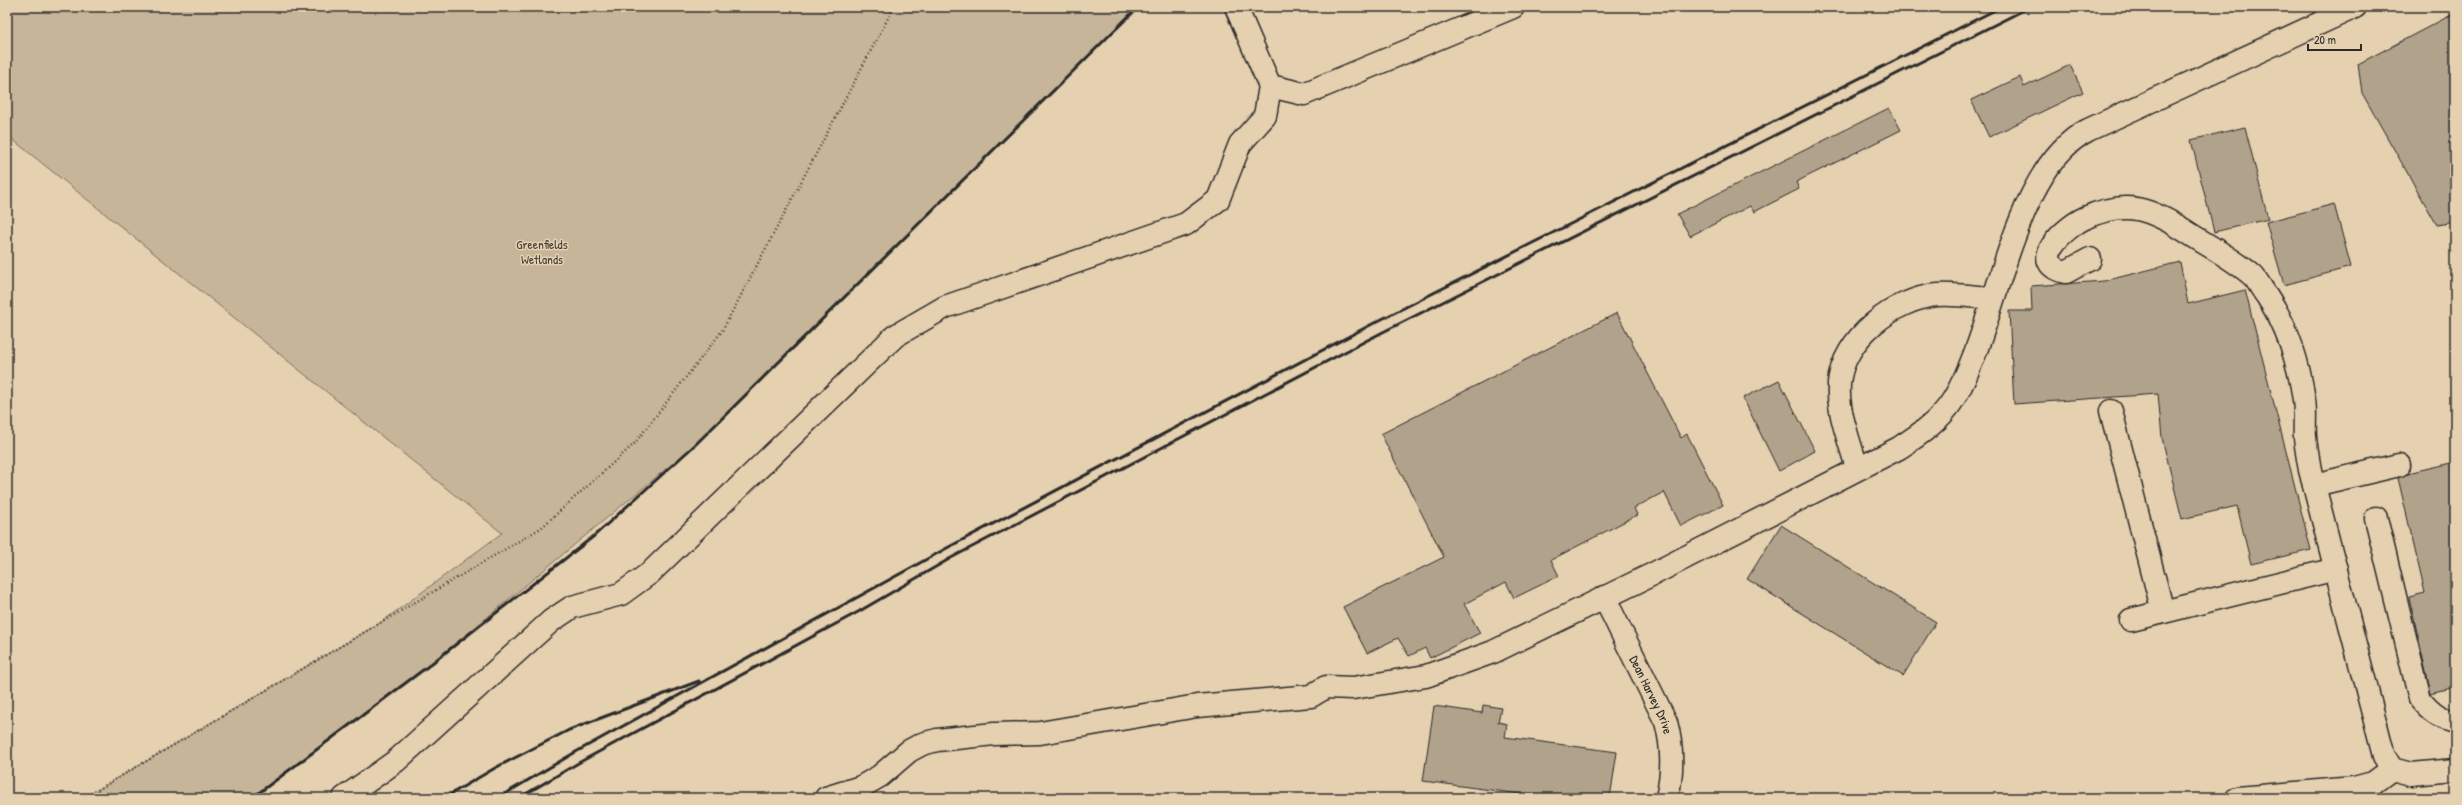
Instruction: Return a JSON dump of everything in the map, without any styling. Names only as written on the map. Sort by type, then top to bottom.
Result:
[{"type":"lane","points":[[344,798],[396,761],[551,621],[572,607],[621,594],[650,573],[895,336],[946,307],[1186,224],[1218,200],[1240,144],[1265,116],[1270,86],[1236,7]]},
{"type":"lane","points":[[1270,86],[1304,94],[1513,7]]},
{"type":"lane","points":[[826,798],[862,787],[880,776],[909,751],[922,744],[937,740],[994,734],[1040,733],[1197,706],[1311,696],[1326,687],[1352,688],[1426,676],[1493,652],[1899,448],[1924,432],[1953,401],[1969,368],[2013,240],[2048,164],[2076,136],[2355,7]]},
{"type":"lane","points":[[2090,259],[2066,272],[2057,270],[2050,264],[2049,255],[2053,242],[2081,220],[2098,212],[2119,208],[2143,208],[2181,228],[2253,276],[2272,304],[2289,336],[2304,400],[2305,438],[2314,485],[2384,756],[2392,769],[2411,774],[2455,770]]},
{"type":"lane","points":[[1857,468],[1843,418],[1839,384],[1845,359],[1860,336],[1873,322],[1914,300],[1937,295],[1993,298]]},
{"type":"lane","points":[[2111,411],[2163,612]]},
{"type":"lane","points":[[2314,485],[2399,465]]},
{"type":"lane","points":[[2376,518],[2420,699],[2432,712],[2445,720],[2455,722]]},
{"type":"lane","points":[[2130,620],[2336,569]]},
{"type":"lane","name":"Dean Harvey Drive","points":[[1604,597],[1666,722],[1671,738],[1672,766],[1668,798]]},
{"type":"lane","points":[[2237,798],[2354,788],[2374,783],[2392,769]]},
{"type":"path","points":[[84,798],[541,528],[634,444],[722,331],[894,7]]},
{"type":"green space","name":"Greenfields Wetlands","points":[[7,7],[1141,7],[1088,56],[696,444],[427,667],[252,798],[84,798],[383,621],[502,533],[7,135]]},
{"type":"building","points":[[2455,13],[2455,222],[2437,225],[2362,93],[2358,64]]},
{"type":"building","points":[[2070,65],[2083,92],[1989,137],[1971,100],[2020,77],[2024,87]]},
{"type":"building","points":[[1889,108],[1901,130],[1796,182],[1799,189],[1754,212],[1750,206],[1690,236],[1677,214]]},
{"type":"building","points":[[2245,127],[2268,219],[2214,232],[2191,140]]},
{"type":"building","points":[[2334,204],[2351,267],[2284,285],[2266,222]]},
{"type":"building","points":[[2180,262],[2188,304],[2245,290],[2311,550],[2251,564],[2237,506],[2182,519],[2162,438],[2158,394],[2014,404],[2009,311],[2032,311],[2031,286],[2104,281]]},
{"type":"building","points":[[1617,313],[1681,438],[1687,434],[1723,505],[1681,526],[1664,492],[1634,508],[1637,515],[1551,560],[1559,576],[1514,598],[1506,582],[1464,604],[1480,633],[1430,658],[1425,648],[1409,656],[1398,638],[1367,653],[1343,607],[1444,557],[1381,434]]},
{"type":"building","points":[[1779,380],[1815,451],[1779,471],[1743,398]]},
{"type":"building","points":[[2455,462],[2455,687],[2431,693],[2409,597],[2425,593],[2398,478],[2408,473]]},
{"type":"building","points":[[1781,525],[1936,622],[1903,676],[1747,579]]},
{"type":"building","points":[[1483,705],[1501,708],[1498,722],[1507,724],[1505,737],[1617,752],[1610,798],[1551,798],[1423,781],[1434,706],[1482,713]]},
{"type":"railway","points":[[252,798],[427,667],[594,536],[696,444],[1138,7]]},
{"type":"railway","points":[[498,798],[574,753],[947,548],[1378,321],[2001,7]]},
{"type":"railway","points":[[519,798],[580,762],[858,612],[951,558],[1381,333],[2030,7]]},
{"type":"railway","points":[[444,798],[495,768],[569,730],[699,681]]}]
